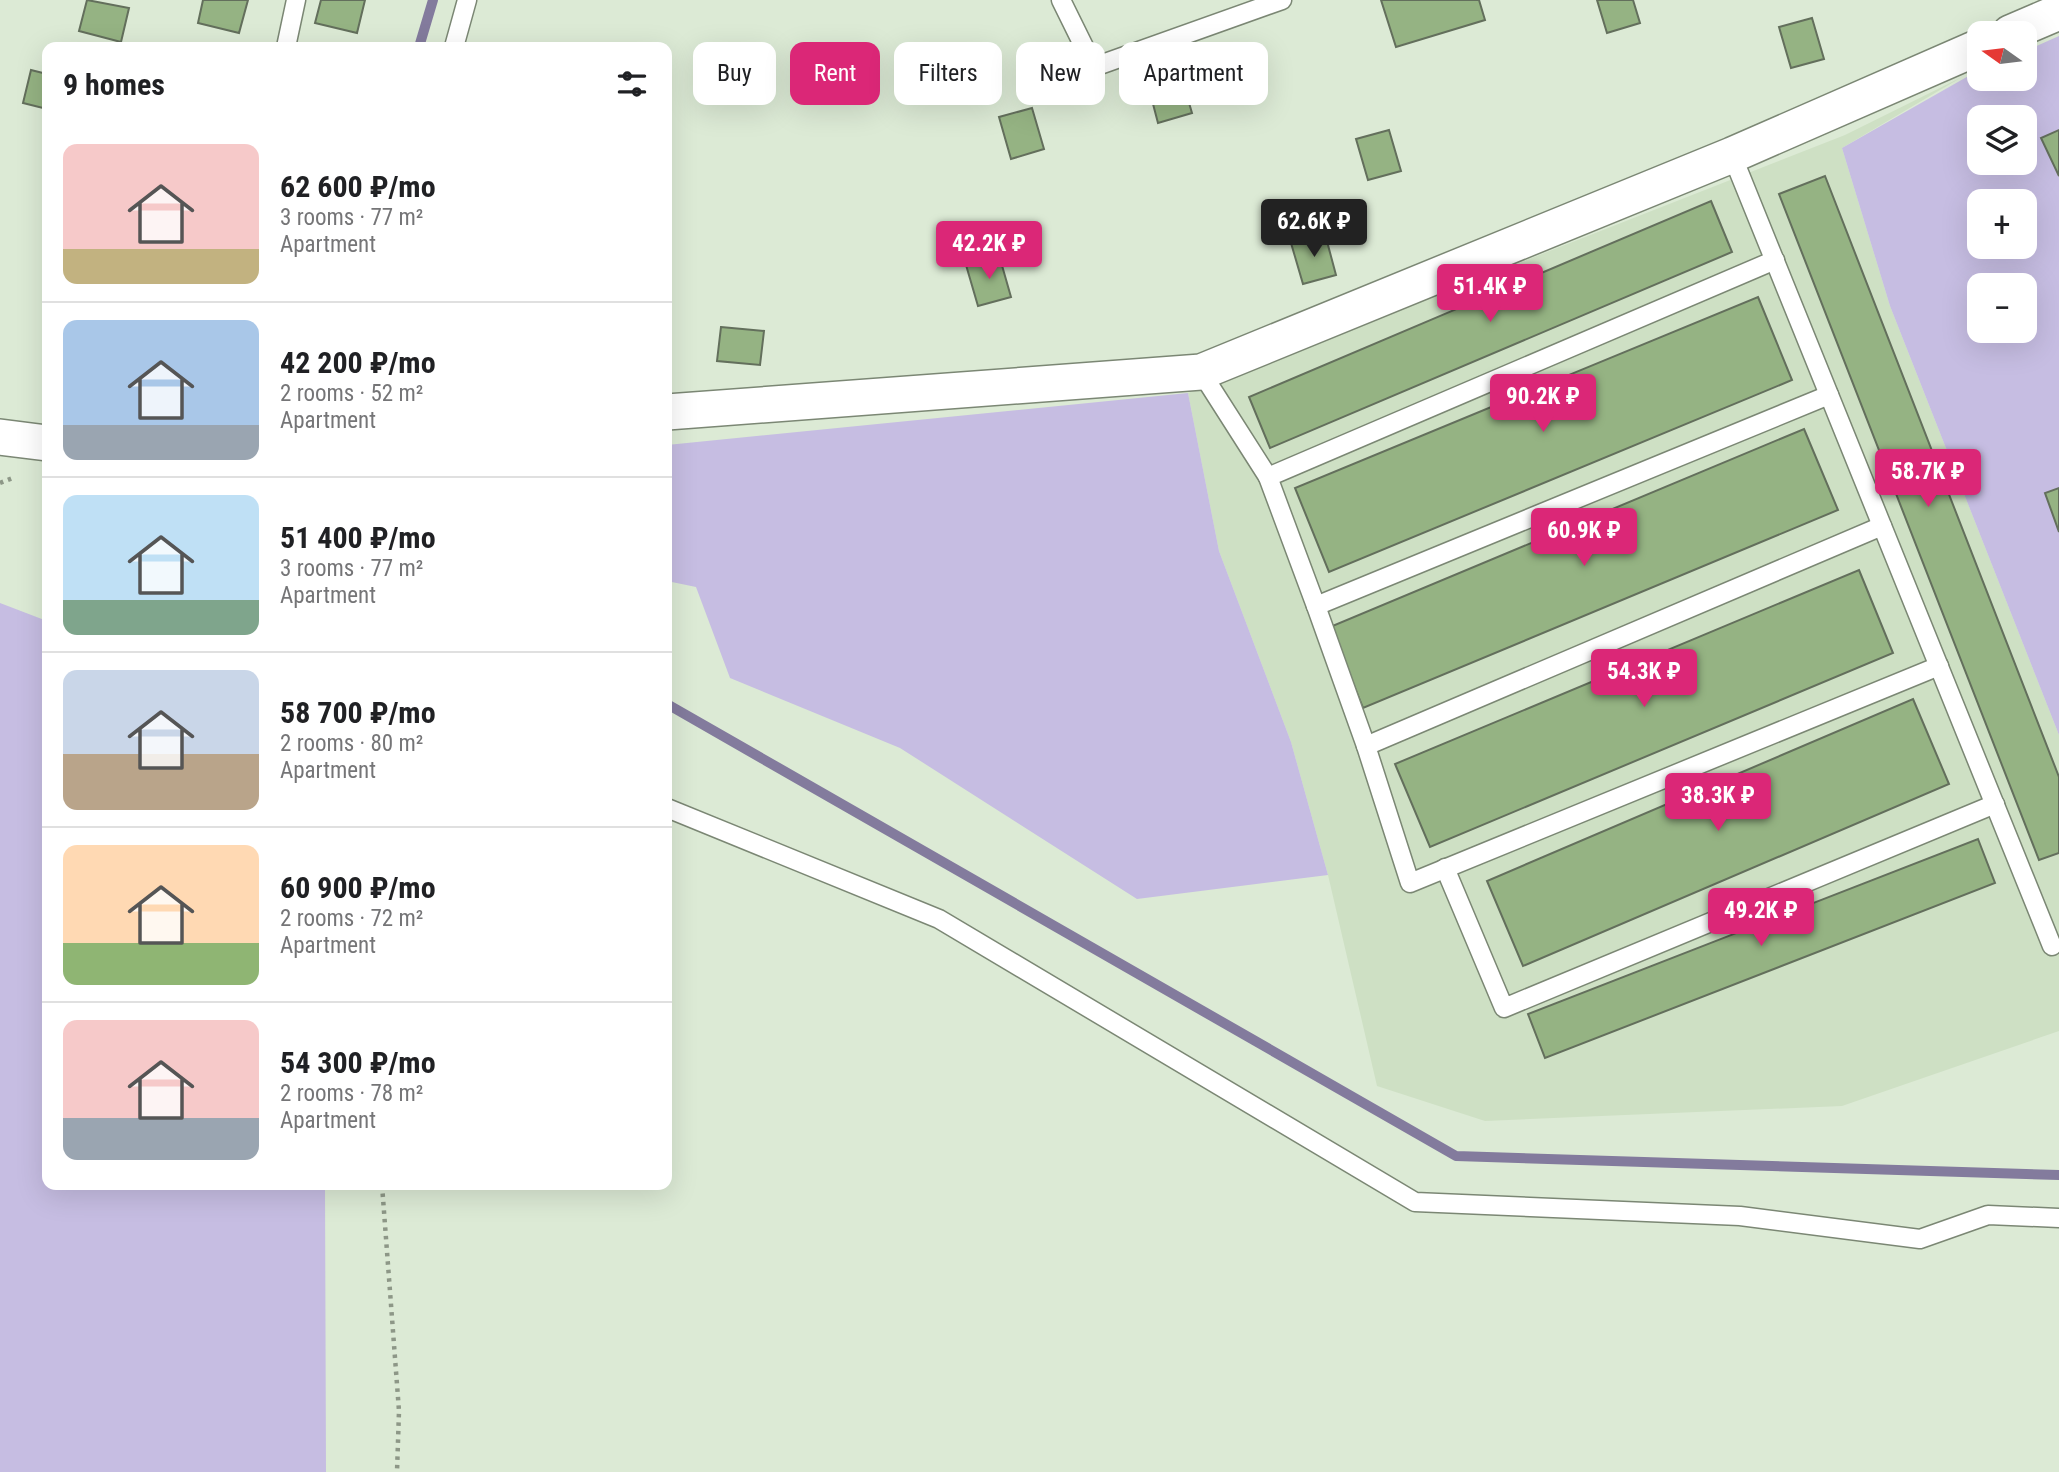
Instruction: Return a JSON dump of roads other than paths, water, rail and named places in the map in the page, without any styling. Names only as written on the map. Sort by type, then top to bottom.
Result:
[{"type":"street","points":[[2037,21],[2059,12]]},
{"type":"street","points":[[672,412],[1201,372],[1732,155],[1967,52]]},
{"type":"street","points":[[0,437],[42,442]]},
{"type":"lane","points":[[287,42],[296,0]]},
{"type":"lane","points":[[455,42],[467,0]]},
{"type":"lane","points":[[1061,0],[1094,67],[1282,0]]},
{"type":"lane","points":[[1732,155],[2052,946]]},
{"type":"lane","points":[[1268,477],[1774,260]]},
{"type":"lane","points":[[1201,372],[1268,477],[1366,746],[1410,883],[1939,666]]},
{"type":"lane","points":[[1315,606],[1829,395]]},
{"type":"lane","points":[[1366,746],[1882,526]]},
{"type":"lane","points":[[1445,868],[1504,1008],[1995,804]]},
{"type":"lane","points":[[672,810],[939,919],[1415,1202],[1740,1216],[1920,1239],[1988,1215],[2059,1219]]},
{"type":"waterway","points":[[420,42],[433,0]]},
{"type":"waterway","points":[[672,707],[1456,1156],[2059,1175]]}]
